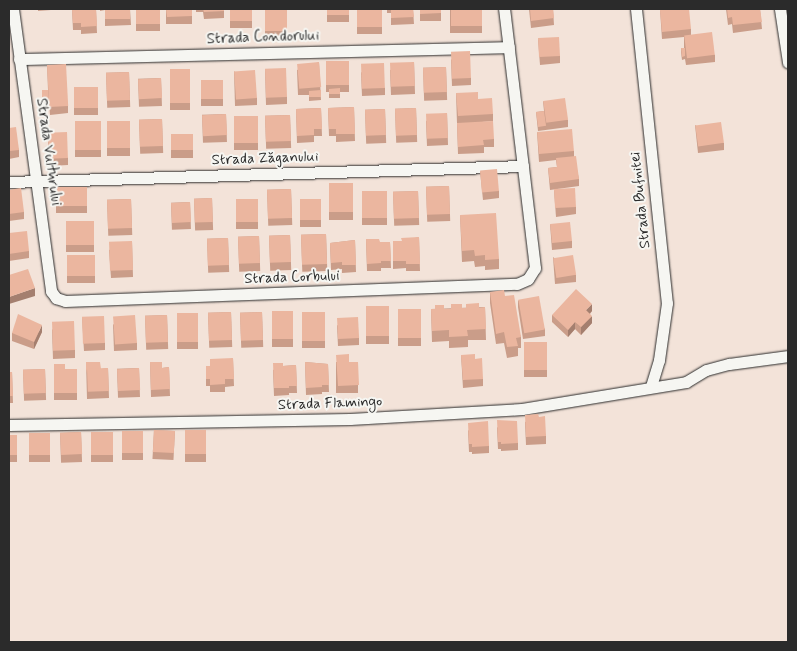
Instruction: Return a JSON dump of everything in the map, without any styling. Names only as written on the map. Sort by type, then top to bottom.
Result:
[{"type":"street","name":"Strada Vulturului","points":[[13,9],[51,291],[56,298]]},
{"type":"street","points":[[504,9],[523,166]]},
{"type":"street","name":"Strada Bufnitei","points":[[636,9],[666,303],[659,360],[651,387]]},
{"type":"street","points":[[780,9],[788,62]]},
{"type":"street","name":"Strada Condorului","points":[[19,59],[509,47]]},
{"type":"street","name":"Strada Zăganului","points":[[9,182],[523,166]]},
{"type":"street","name":"Strada Corbului","points":[[56,298],[74,300],[517,284],[528,279],[535,268],[523,166]]},
{"type":"street","name":"Strada Flamingo","points":[[9,425],[350,419],[490,412],[548,406],[686,382],[706,370],[729,364],[788,356]]},
{"type":"building","points":[[72,9],[96,9],[97,26],[81,27],[81,23],[73,23]]},
{"type":"building","points":[[105,9],[130,9],[130,19],[105,19]]},
{"type":"building","points":[[136,9],[160,9],[160,24],[136,24]]},
{"type":"building","points":[[166,9],[192,9],[192,16],[167,17]]},
{"type":"building","points":[[203,9],[224,9],[224,11],[204,12]]},
{"type":"building","points":[[230,9],[252,9],[252,21],[230,21]]},
{"type":"building","points":[[265,9],[287,9],[287,31],[265,31]]},
{"type":"building","points":[[327,9],[349,9],[349,15],[327,15]]},
{"type":"building","points":[[357,9],[382,9],[382,27],[357,27]]},
{"type":"building","points":[[391,9],[413,9],[414,17],[391,18]]},
{"type":"building","points":[[420,9],[441,9],[441,13],[420,14]]},
{"type":"building","points":[[451,9],[482,9],[482,26],[451,26]]},
{"type":"building","points":[[530,9],[553,9],[554,18],[531,21]]},
{"type":"building","points":[[689,9],[691,29],[662,32],[660,10]]},
{"type":"building","points":[[727,9],[760,9],[762,22],[733,25],[732,17],[728,18]]},
{"type":"building","points":[[712,32],[715,55],[687,58],[684,35]]},
{"type":"building","points":[[559,37],[560,56],[539,57],[538,38]]},
{"type":"building","points":[[681,48],[685,48],[685,56],[682,57]]},
{"type":"building","points":[[470,51],[471,78],[452,79],[451,52]]},
{"type":"building","points":[[326,61],[349,61],[349,85],[326,85]]},
{"type":"building","points":[[319,62],[321,87],[299,89],[297,64]]},
{"type":"building","points":[[414,62],[415,86],[391,87],[390,63]]},
{"type":"building","points":[[384,63],[385,88],[362,89],[361,64]]},
{"type":"building","points":[[66,64],[68,106],[49,107],[47,65]]},
{"type":"building","points":[[446,67],[447,92],[424,93],[423,68]]},
{"type":"building","points":[[286,68],[287,97],[266,98],[265,69]]},
{"type":"building","points":[[170,69],[190,69],[190,103],[170,103]]},
{"type":"building","points":[[255,70],[257,98],[236,99],[234,71]]},
{"type":"building","points":[[129,72],[130,100],[107,101],[106,73]]},
{"type":"building","points":[[161,78],[162,98],[139,99],[138,79]]},
{"type":"building","points":[[201,80],[223,80],[223,99],[201,99]]},
{"type":"building","points":[[74,87],[98,87],[98,108],[74,108]]},
{"type":"building","points":[[340,88],[340,94],[329,94],[329,89]]},
{"type":"building","points":[[42,90],[48,90],[49,101],[42,102]]},
{"type":"building","points":[[321,90],[321,97],[309,97],[309,91]]},
{"type":"building","points":[[478,92],[478,99],[492,98],[493,114],[458,116],[456,93]]},
{"type":"building","points":[[565,98],[568,120],[546,123],[543,101]]},
{"type":"building","points":[[354,107],[355,134],[336,134],[336,129],[329,129],[328,108]]},
{"type":"building","points":[[321,108],[322,129],[314,129],[314,135],[297,136],[296,109]]},
{"type":"building","points":[[416,108],[417,135],[396,136],[395,109]]},
{"type":"building","points":[[385,109],[386,135],[366,136],[365,110]]},
{"type":"building","points":[[544,111],[546,126],[538,127],[536,112]]},
{"type":"building","points":[[447,113],[448,138],[427,139],[426,114]]},
{"type":"building","points":[[226,114],[227,135],[203,136],[202,115]]},
{"type":"building","points":[[290,115],[291,141],[266,142],[265,116]]},
{"type":"building","points":[[234,116],[258,116],[258,143],[234,143]]},
{"type":"building","points":[[162,119],[163,146],[140,147],[139,120]]},
{"type":"building","points":[[75,121],[101,121],[101,150],[75,150]]},
{"type":"building","points":[[107,121],[130,121],[130,148],[107,148]]},
{"type":"building","points":[[493,121],[494,139],[483,140],[484,145],[458,147],[457,123]]},
{"type":"building","points":[[721,122],[724,143],[698,146],[695,126]]},
{"type":"building","points":[[16,127],[19,150],[9,151],[9,128]]},
{"type":"building","points":[[572,129],[574,151],[539,154],[537,132]]},
{"type":"building","points":[[67,132],[68,158],[49,159],[48,133]]},
{"type":"building","points":[[171,134],[193,134],[193,150],[171,150]]},
{"type":"building","points":[[576,156],[579,179],[550,183],[548,168],[557,167],[556,158]]},
{"type":"building","points":[[497,169],[499,191],[482,192],[480,170]]},
{"type":"building","points":[[329,183],[353,183],[353,212],[329,212]]},
{"type":"building","points":[[449,186],[450,214],[427,215],[426,187]]},
{"type":"building","points":[[56,187],[87,187],[87,206],[56,206]]},
{"type":"building","points":[[21,188],[24,212],[9,214],[9,190]]},
{"type":"building","points":[[575,188],[576,207],[555,208],[554,189]]},
{"type":"building","points":[[291,189],[292,218],[268,219],[267,190]]},
{"type":"building","points":[[362,191],[387,191],[387,218],[362,218]]},
{"type":"building","points":[[418,191],[419,218],[394,219],[393,192]]},
{"type":"building","points":[[212,198],[213,222],[195,223],[194,199]]},
{"type":"building","points":[[131,199],[132,228],[108,229],[107,200]]},
{"type":"building","points":[[236,199],[258,199],[258,222],[236,222]]},
{"type":"building","points":[[300,199],[321,199],[321,220],[300,220]]},
{"type":"building","points":[[190,202],[191,222],[172,223],[171,203]]},
{"type":"building","points":[[496,213],[499,259],[485,260],[485,255],[475,256],[474,250],[462,251],[460,215]]},
{"type":"building","points":[[66,221],[94,221],[94,245],[66,245]]},
{"type":"building","points":[[570,222],[572,241],[552,243],[550,224]]},
{"type":"building","points":[[27,231],[29,251],[9,254],[9,233]]},
{"type":"building","points":[[326,234],[327,264],[302,265],[301,235]]},
{"type":"building","points":[[290,235],[291,262],[270,263],[269,236]]},
{"type":"building","points":[[259,236],[260,263],[239,264],[238,237]]},
{"type":"building","points":[[419,237],[420,264],[406,264],[406,261],[393,261],[393,241],[402,241],[401,238]]},
{"type":"building","points":[[228,238],[229,265],[208,266],[207,239]]},
{"type":"building","points":[[366,239],[379,239],[380,242],[390,242],[391,261],[367,264]]},
{"type":"building","points":[[355,240],[356,265],[342,265],[342,262],[331,263],[330,243]]},
{"type":"building","points":[[132,241],[133,270],[110,271],[109,242]]},
{"type":"building","points":[[67,255],[95,255],[95,276],[67,276]]},
{"type":"building","points":[[573,255],[576,275],[556,278],[553,258]]},
{"type":"building","points":[[28,269],[35,288],[9,297],[9,275]]},
{"type":"building","points":[[576,289],[592,304],[586,310],[592,316],[581,327],[575,322],[568,330],[552,315]]},
{"type":"building","points":[[504,290],[505,296],[514,295],[521,337],[516,338],[518,346],[507,347],[504,332],[496,334],[490,292]]},
{"type":"building","points":[[539,296],[545,329],[524,333],[518,300]]},
{"type":"building","points":[[479,303],[479,308],[485,307],[486,329],[467,330],[468,336],[449,337],[449,330],[432,331],[431,309],[435,309],[435,305],[444,305],[444,309],[451,309],[451,304],[462,304],[462,308],[466,308],[466,304]]},
{"type":"building","points":[[366,306],[389,306],[389,336],[366,336]]},
{"type":"building","points":[[398,309],[421,309],[421,338],[398,338]]},
{"type":"building","points":[[272,311],[293,311],[293,339],[272,339]]},
{"type":"building","points":[[231,312],[232,340],[209,341],[208,313]]},
{"type":"building","points":[[262,312],[263,340],[241,341],[240,313]]},
{"type":"building","points":[[302,312],[325,312],[325,341],[302,341]]},
{"type":"building","points":[[177,313],[198,313],[198,342],[177,342]]},
{"type":"building","points":[[18,314],[42,325],[34,342],[12,333]]},
{"type":"building","points":[[135,315],[137,343],[115,344],[113,317]]},
{"type":"building","points":[[167,315],[168,342],[146,343],[145,316]]},
{"type":"building","points":[[104,316],[105,343],[83,344],[82,317]]},
{"type":"building","points":[[358,317],[359,338],[338,339],[337,318]]},
{"type":"building","points":[[74,321],[75,350],[53,351],[52,322]]},
{"type":"building","points":[[524,342],[547,342],[547,370],[524,370]]},
{"type":"building","points":[[349,354],[349,362],[358,362],[359,385],[338,386],[336,355]]},
{"type":"building","points":[[475,354],[475,359],[482,358],[483,379],[463,380],[461,355]]},
{"type":"building","points":[[233,358],[234,379],[225,379],[225,384],[210,385],[210,379],[206,379],[206,366],[210,366],[210,359]]},
{"type":"building","points":[[86,362],[100,362],[101,369],[87,369],[86,373]]},
{"type":"building","points":[[150,362],[162,362],[162,368],[169,367],[170,389],[151,390]]},
{"type":"building","points":[[305,362],[328,364],[329,385],[306,388]]},
{"type":"building","points":[[273,363],[283,363],[283,366],[296,365],[297,386],[274,388]]},
{"type":"building","points":[[54,364],[65,364],[65,369],[54,369]]},
{"type":"building","points":[[108,368],[109,391],[88,392],[87,369]]},
{"type":"building","points":[[139,368],[140,390],[118,391],[117,369]]},
{"type":"building","points":[[45,369],[46,393],[24,394],[23,370]]},
{"type":"building","points":[[54,369],[77,369],[77,393],[54,393]]},
{"type":"building","points":[[9,372],[12,372],[13,396],[9,396]]},
{"type":"building","points":[[538,414],[539,417],[545,416],[546,436],[526,437],[525,415]]},
{"type":"building","points":[[497,420],[517,421],[518,443],[501,444],[501,442],[498,442]]},
{"type":"building","points":[[488,421],[489,446],[472,447],[472,444],[469,444],[468,423]]},
{"type":"building","points":[[154,430],[175,431],[174,453],[153,452]]},
{"type":"building","points":[[185,430],[206,430],[206,454],[185,454]]},
{"type":"building","points":[[122,431],[143,431],[143,453],[122,453]]},
{"type":"building","points":[[81,432],[82,454],[61,455],[60,433]]},
{"type":"building","points":[[91,432],[113,432],[113,455],[91,455]]},
{"type":"building","points":[[29,433],[50,433],[50,455],[29,455]]},
{"type":"building","points":[[9,435],[17,435],[17,455],[9,455]]}]
